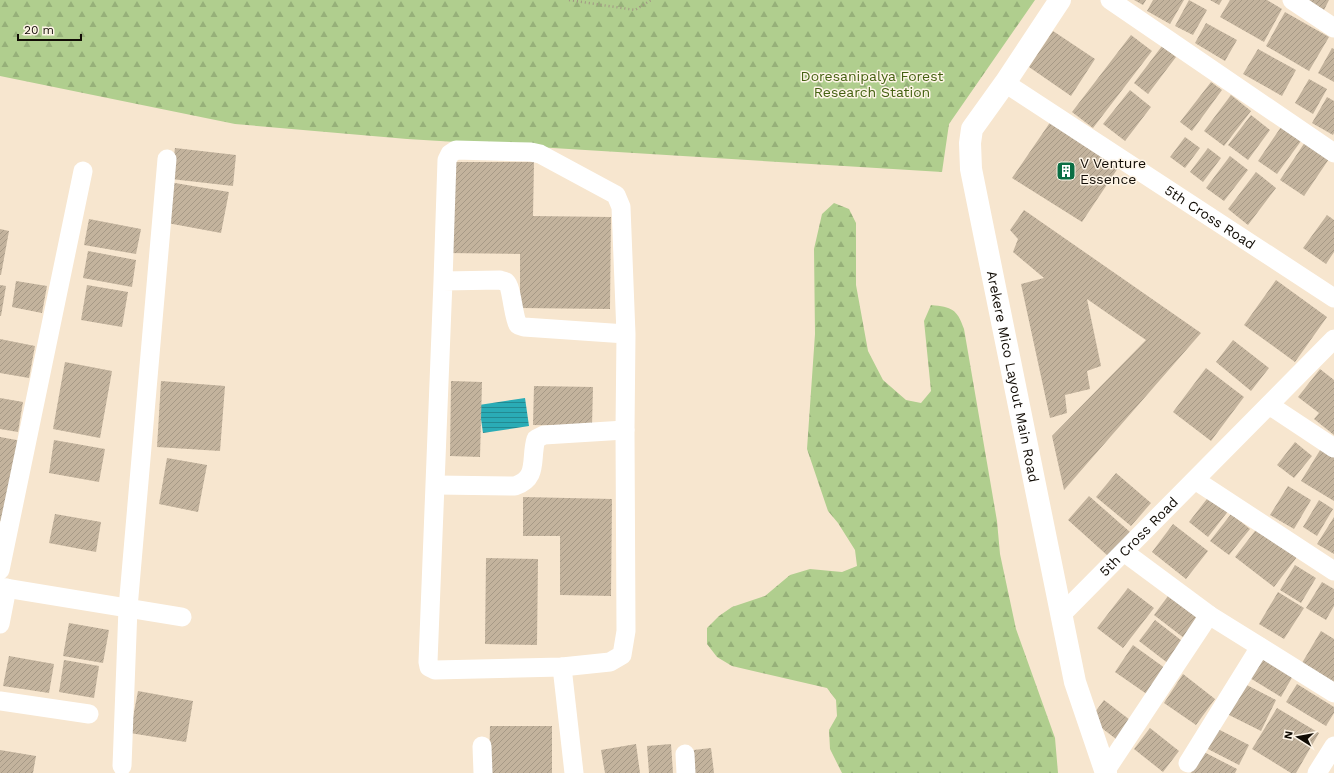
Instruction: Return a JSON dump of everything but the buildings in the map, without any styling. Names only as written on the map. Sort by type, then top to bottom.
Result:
[{"type":"street","name":"Arekere Mico Layout Main Road","points":[[1060,0],[1006,83],[972,130],[970,143],[971,169],[1075,682],[1106,772]]},
{"type":"street","points":[[1110,0],[1334,153]]},
{"type":"street","points":[[1292,0],[1334,28]]},
{"type":"street","name":"5th Cross Road","points":[[1006,83],[1334,298]]},
{"type":"street","points":[[456,150],[531,152],[540,154],[616,195],[621,207],[626,334],[626,631],[622,655],[610,662],[562,666],[435,670],[429,667],[447,160],[450,154],[456,150]]},
{"type":"street","points":[[122,766],[128,608],[167,159]]},
{"type":"street","points":[[0,570],[83,171]]},
{"type":"street","points":[[443,281],[500,280],[506,282],[509,288],[515,320],[518,325],[524,327],[626,334]]},
{"type":"street","name":"5th Cross Road","points":[[1062,614],[1334,339]]},
{"type":"street","points":[[1269,405],[1334,448]]},
{"type":"street","points":[[436,485],[515,486],[523,484],[528,479],[532,470],[536,440],[544,435],[625,430]]},
{"type":"street","points":[[1195,480],[1334,571]]},
{"type":"street","points":[[1124,552],[1209,615],[1334,693]]},
{"type":"street","points":[[0,624],[4,588],[182,617]]},
{"type":"street","points":[[1106,772],[1209,615]]},
{"type":"street","points":[[1188,763],[1260,647]]},
{"type":"street","points":[[562,666],[574,773]]},
{"type":"street","points":[[0,701],[89,714]]},
{"type":"street","points":[[482,746],[483,773]]},
{"type":"street","points":[[1317,773],[1334,746]]},
{"type":"street","points":[[685,754],[686,773]]},
{"type":"path","points":[[568,0],[635,10],[651,0]]},
{"type":"green space","name":"Doresanipalya Forest Research Station","points":[[0,0],[1035,0],[949,124],[942,172],[407,139],[235,124],[0,76]]},
{"type":"green space","points":[[834,203],[849,209],[856,223],[856,285],[868,351],[883,380],[906,400],[921,403],[931,391],[924,321],[931,305],[953,310],[959,317],[964,329],[997,521],[1000,554],[1016,629],[1055,738],[1058,773],[842,773],[830,749],[829,730],[837,716],[836,700],[827,688],[732,666],[717,657],[707,644],[707,628],[719,616],[732,607],[765,596],[790,575],[810,569],[842,572],[857,566],[855,550],[838,523],[828,511],[807,449],[815,334],[814,249],[822,214]]},
{"type":"water","points":[[525,398],[529,426],[483,433],[479,405]]},
{"type":"place","name":"V Venture Essence","points":[[1066,171]]}]
